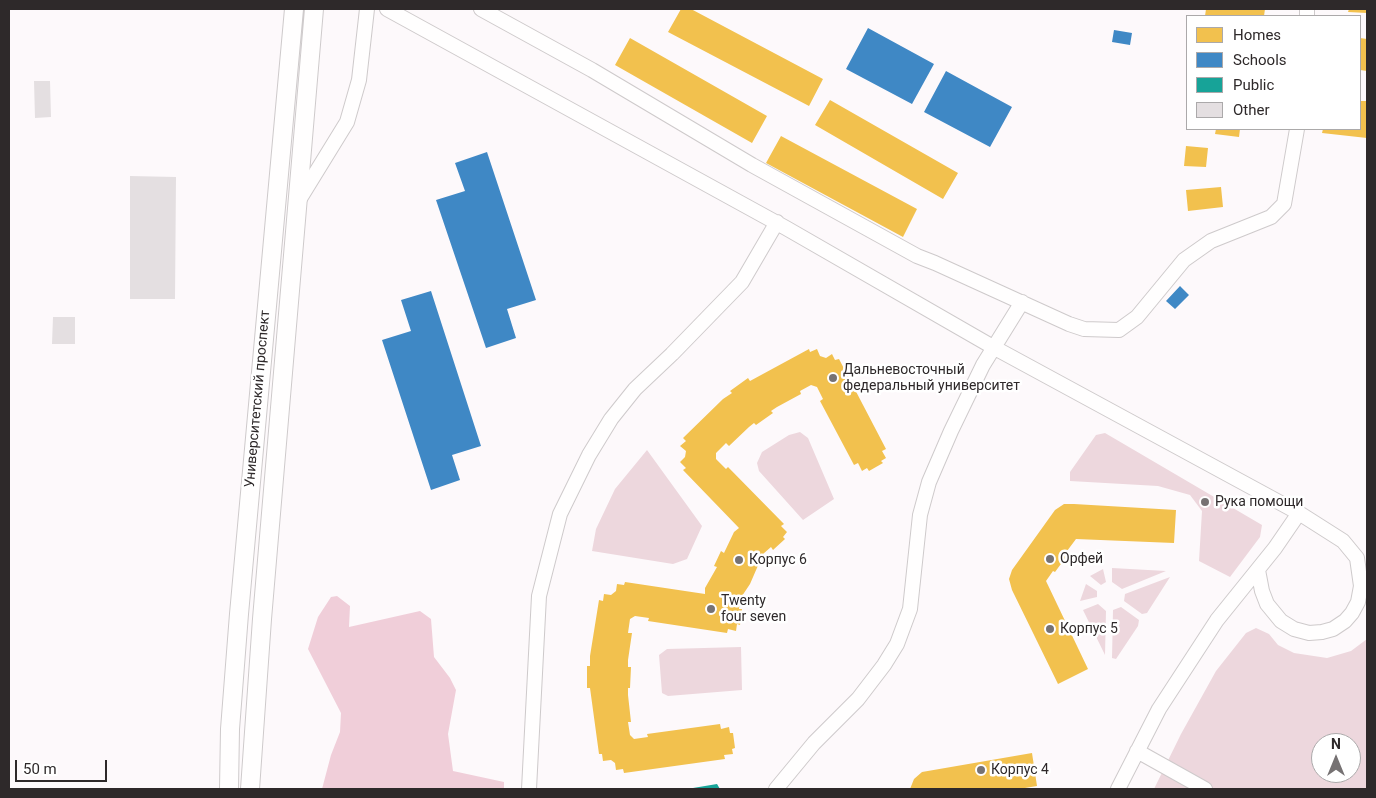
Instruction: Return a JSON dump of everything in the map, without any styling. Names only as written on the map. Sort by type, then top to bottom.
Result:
[{"type":"main road","name":"Университетский проспект","points":[[229,789],[230,730],[239,614],[294,9]]},
{"type":"main road","name":"Университетский проспект","points":[[250,789],[262,620],[314,9]]},
{"type":"main road","points":[[276,202],[297,203]]},
{"type":"street","points":[[297,203],[347,122],[359,80],[367,9]]},
{"type":"street","points":[[387,9],[777,222],[993,347],[1299,513],[1343,541],[1357,558],[1361,586],[1358,602],[1345,621],[1333,629],[1308,633],[1294,629],[1281,620],[1267,604],[1262,591],[1258,570]]},
{"type":"street","points":[[481,9],[592,70],[752,166],[917,256],[1084,329],[1119,330],[1137,317],[1184,260],[1211,241],[1271,217],[1284,204],[1297,130]]},
{"type":"street","points":[[529,789],[539,596],[560,514],[589,456],[611,419],[635,389],[742,282],[777,222]]},
{"type":"street","points":[[776,789],[814,743],[858,699],[884,665],[897,644],[910,609],[920,515],[929,482],[951,431],[993,347],[1022,302]]},
{"type":"street","points":[[1118,789],[1159,709],[1217,620],[1258,570],[1299,513]]},
{"type":"street","points":[[1137,750],[1206,789]]},
{"type":"shaded area","points":[[800,432],[808,438],[834,499],[803,520],[759,471],[757,463],[762,452],[789,435]]},
{"type":"shaded area","points":[[1105,433],[1262,525],[1260,537],[1230,577],[1199,561],[1202,511],[1190,495],[1158,486],[1070,481],[1070,472],[1096,435]]},
{"type":"shaded area","points":[[647,450],[702,526],[687,559],[673,564],[592,551],[596,529],[615,489]]},
{"type":"shaded area","points":[[1112,568],[1166,571],[1122,589],[1112,582]]},
{"type":"shaded area","points":[[1103,569],[1106,582],[1101,585],[1090,576]]},
{"type":"shaded area","points":[[1170,577],[1147,613],[1142,614],[1124,601],[1125,594]]},
{"type":"shaded area","points":[[1086,584],[1097,591],[1097,597],[1080,601]]},
{"type":"shaded area","points":[[337,596],[350,606],[349,627],[420,611],[431,619],[434,657],[450,678],[456,690],[448,734],[453,771],[504,782],[504,789],[322,789],[331,755],[340,732],[341,713],[308,649],[318,617],[331,597]]},
{"type":"shaded area","points":[[1098,604],[1106,611],[1105,655],[1083,610]]},
{"type":"shaded area","points":[[1121,607],[1139,620],[1138,626],[1116,659],[1112,658],[1113,610]]},
{"type":"shaded area","points":[[1256,628],[1269,634],[1278,645],[1294,653],[1327,658],[1351,651],[1367,639],[1367,789],[1154,789],[1181,734],[1216,671],[1246,633]]},
{"type":"shaded area","points":[[741,647],[742,690],[668,696],[662,693],[659,655],[667,649]]},
{"type":"building: Homes","points":[[681,9],[691,9],[823,79],[809,106],[668,32]]},
{"type":"building: Homes","points":[[1206,9],[1265,9],[1264,15],[1205,15]]},
{"type":"building: Homes","points":[[1349,9],[1367,9],[1367,13],[1348,12]]},
{"type":"building: Homes","points":[[630,38],[767,116],[752,143],[615,65]]},
{"type":"building: Homes","points":[[1361,38],[1367,39],[1367,71],[1361,70]]},
{"type":"building: Homes","points":[[830,100],[958,173],[943,199],[815,125]]},
{"type":"building: Homes","points":[[1361,101],[1367,101],[1367,138],[1322,133],[1323,130],[1361,130]]},
{"type":"building: Homes","points":[[1216,130],[1240,130],[1239,137],[1215,134]]},
{"type":"building: Homes","points":[[781,136],[917,209],[903,237],[766,163]]},
{"type":"building: Homes","points":[[1186,146],[1208,148],[1206,167],[1184,166]]},
{"type":"building: Homes","points":[[1221,187],[1223,207],[1188,211],[1186,190]]},
{"type":"building: Homes","name":"Корпус 6","points":[[809,349],[810,352],[817,349],[820,356],[826,358],[832,354],[835,360],[839,359],[886,449],[882,451],[886,458],[881,461],[883,463],[869,471],[867,468],[862,471],[858,463],[854,465],[820,401],[823,399],[817,387],[811,385],[800,391],[801,394],[771,411],[773,413],[756,425],[754,423],[729,446],[726,443],[716,453],[716,459],[726,469],[728,467],[784,524],[781,526],[787,532],[783,537],[785,539],[773,550],[771,547],[763,554],[750,584],[740,599],[739,609],[742,609],[740,625],[737,624],[736,631],[728,629],[727,633],[648,621],[649,618],[635,616],[630,619],[628,633],[632,633],[628,660],[628,667],[631,667],[628,695],[631,722],[628,722],[630,735],[634,739],[648,737],[647,734],[720,724],[721,729],[729,727],[730,733],[733,733],[735,748],[732,749],[733,754],[724,755],[725,759],[624,773],[623,769],[616,770],[615,763],[611,760],[603,761],[602,754],[599,754],[590,688],[587,688],[587,666],[590,666],[599,600],[603,601],[604,594],[611,595],[616,591],[617,584],[624,585],[625,582],[705,594],[705,588],[717,567],[714,566],[721,551],[724,553],[734,532],[739,528],[683,470],[686,468],[680,462],[685,457],[686,451],[680,446],[686,441],[683,438],[723,399],[732,393],[730,391],[748,378],[750,381]]},
{"type":"building: Homes","name":"Корпус 5","points":[[1064,504],[1176,510],[1174,543],[1076,539],[1067,551],[1069,553],[1046,581],[1088,669],[1058,684],[1012,590],[1009,579],[1012,570],[1055,510]]},
{"type":"building: Homes","name":"Корпус 4","points":[[1032,753],[1037,786],[1019,789],[910,789],[914,779],[922,772]]},
{"type":"building: Schools","points":[[868,28],[934,64],[912,104],[846,69]]},
{"type":"building: Schools","points":[[1114,30],[1132,33],[1130,45],[1112,42]]},
{"type":"building: Schools","points":[[946,71],[1012,107],[990,147],[924,112]]},
{"type":"building: Schools","points":[[487,152],[536,300],[507,309],[516,338],[486,348],[436,200],[465,191],[455,163]]},
{"type":"building: Schools","points":[[1180,286],[1189,295],[1175,309],[1166,301]]},
{"type":"building: Schools","points":[[431,291],[481,446],[452,455],[460,480],[431,490],[382,340],[411,331],[401,300]]},
{"type":"building: Public","points":[[717,784],[720,789],[693,789],[693,788]]},
{"type":"building: Other","points":[[34,81],[50,81],[51,117],[35,118]]},
{"type":"building: Other","points":[[130,176],[176,177],[175,299],[130,299]]},
{"type":"building: Other","points":[[53,317],[75,317],[75,344],[52,344]]},
{"type":"place","name":"Дальневосточный федеральный университет","points":[[833,378]]},
{"type":"place","name":"Рука помощи","points":[[1205,502]]},
{"type":"place","name":"Орфей","points":[[1050,559]]},
{"type":"place","name":"Корпус 6","points":[[739,560]]},
{"type":"place","name":"Twenty four seven","points":[[711,609]]},
{"type":"place","name":"Корпус 5","points":[[1050,629]]},
{"type":"place","name":"Корпус 4","points":[[981,770]]}]
